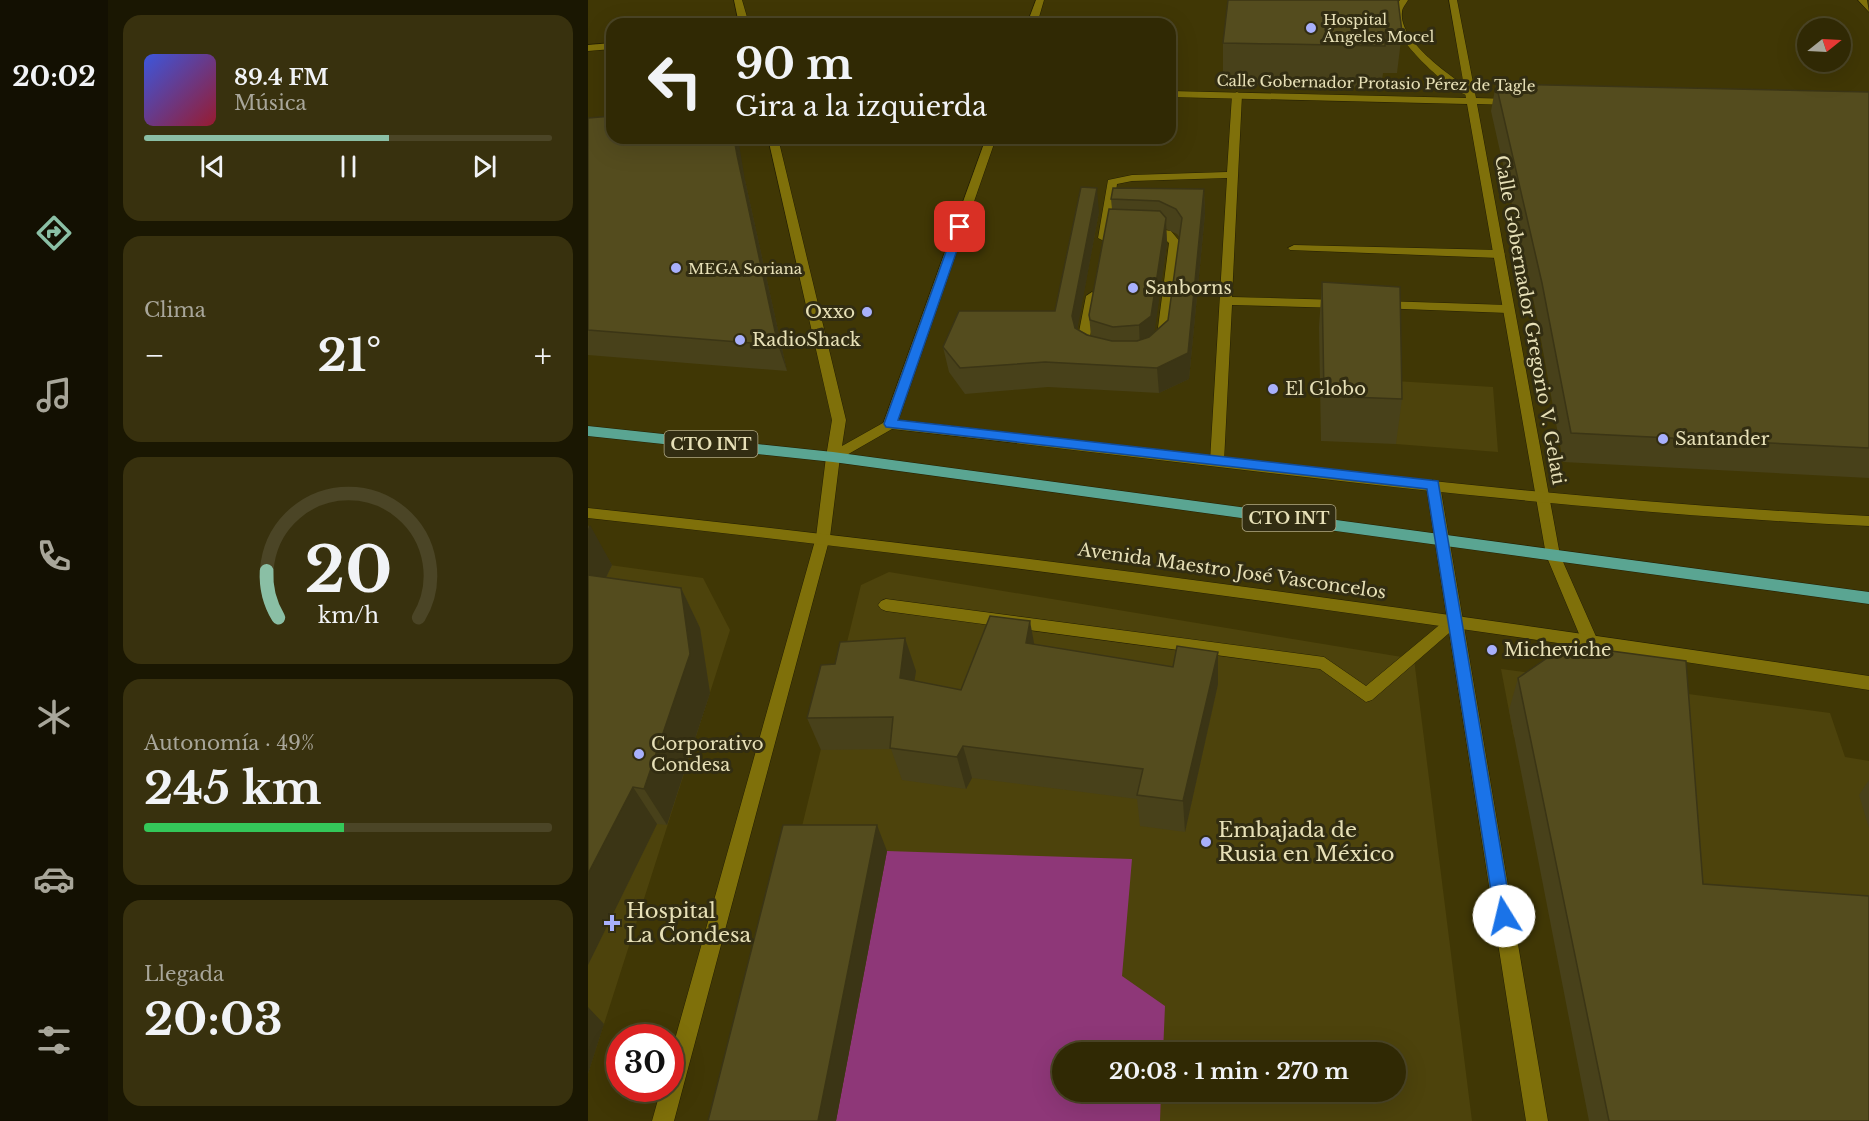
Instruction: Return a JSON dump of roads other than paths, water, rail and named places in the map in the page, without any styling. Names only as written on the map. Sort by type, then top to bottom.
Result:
[{"type":"main road","name":"CTO INT","points":[[588,430],[833,457],[1869,598]]},
{"type":"street","points":[[738,0],[742,18]]},
{"type":"street","points":[[1034,18],[1040,0]]},
{"type":"street","points":[[1404,0],[1396,7],[1394,16],[1401,30],[1437,70],[1471,97]]},
{"type":"street","name":"Calle Gobernador Gregorio V. Gelati","points":[[1453,0],[1553,555],[1590,641]]},
{"type":"street","points":[[1862,0],[1869,9]]},
{"type":"street","points":[[588,48],[606,46]]},
{"type":"street","name":"Calle Gobernador Protasio Pérez de Tagle","points":[[1176,94],[1471,97],[1518,102]]},
{"type":"street","points":[[1217,461],[1237,95]]},
{"type":"street","points":[[663,1121],[823,537],[839,420],[774,144]]},
{"type":"street","points":[[890,424],[989,144]]},
{"type":"street","points":[[1101,252],[1111,229],[1112,182],[1121,178],[1232,175]]},
{"type":"street","points":[[1135,230],[1165,232],[1172,237],[1175,243],[1161,345],[1158,352]]},
{"type":"street","points":[[1294,248],[1499,254]]},
{"type":"street","points":[[1094,286],[1083,342],[1085,350],[1099,357]]},
{"type":"street","points":[[1225,301],[1508,309]]},
{"type":"street","points":[[833,457],[890,424],[1542,497],[1764,516],[1869,521]]},
{"type":"street","points":[[1433,485],[1537,1121]]},
{"type":"street","name":"Avenida Maestro José Vasconcelos","points":[[588,513],[823,537],[1455,621],[1869,683]]},
{"type":"street","points":[[886,605],[1324,663],[1366,695],[1455,621]]},
{"type":"place","name":"Hospital Ángeles Mocel","points":[[1311,28]]},
{"type":"place","name":"MEGA Soriana","points":[[676,268]]},
{"type":"place","name":"Sanborns","points":[[1133,288]]},
{"type":"place","name":"Oxxo","points":[[867,312]]},
{"type":"place","name":"RadioShack","points":[[740,340]]},
{"type":"place","name":"El Globo","points":[[1273,389]]},
{"type":"place","name":"Santander","points":[[1663,439]]},
{"type":"place","name":"Micheviche","points":[[1492,650]]},
{"type":"place","name":"Corporativo Condesa","points":[[639,754]]},
{"type":"place","name":"Embajada de Rusia en México","points":[[1206,842]]},
{"type":"place","name":"Hospital La Condesa","points":[[612,923]]}]
